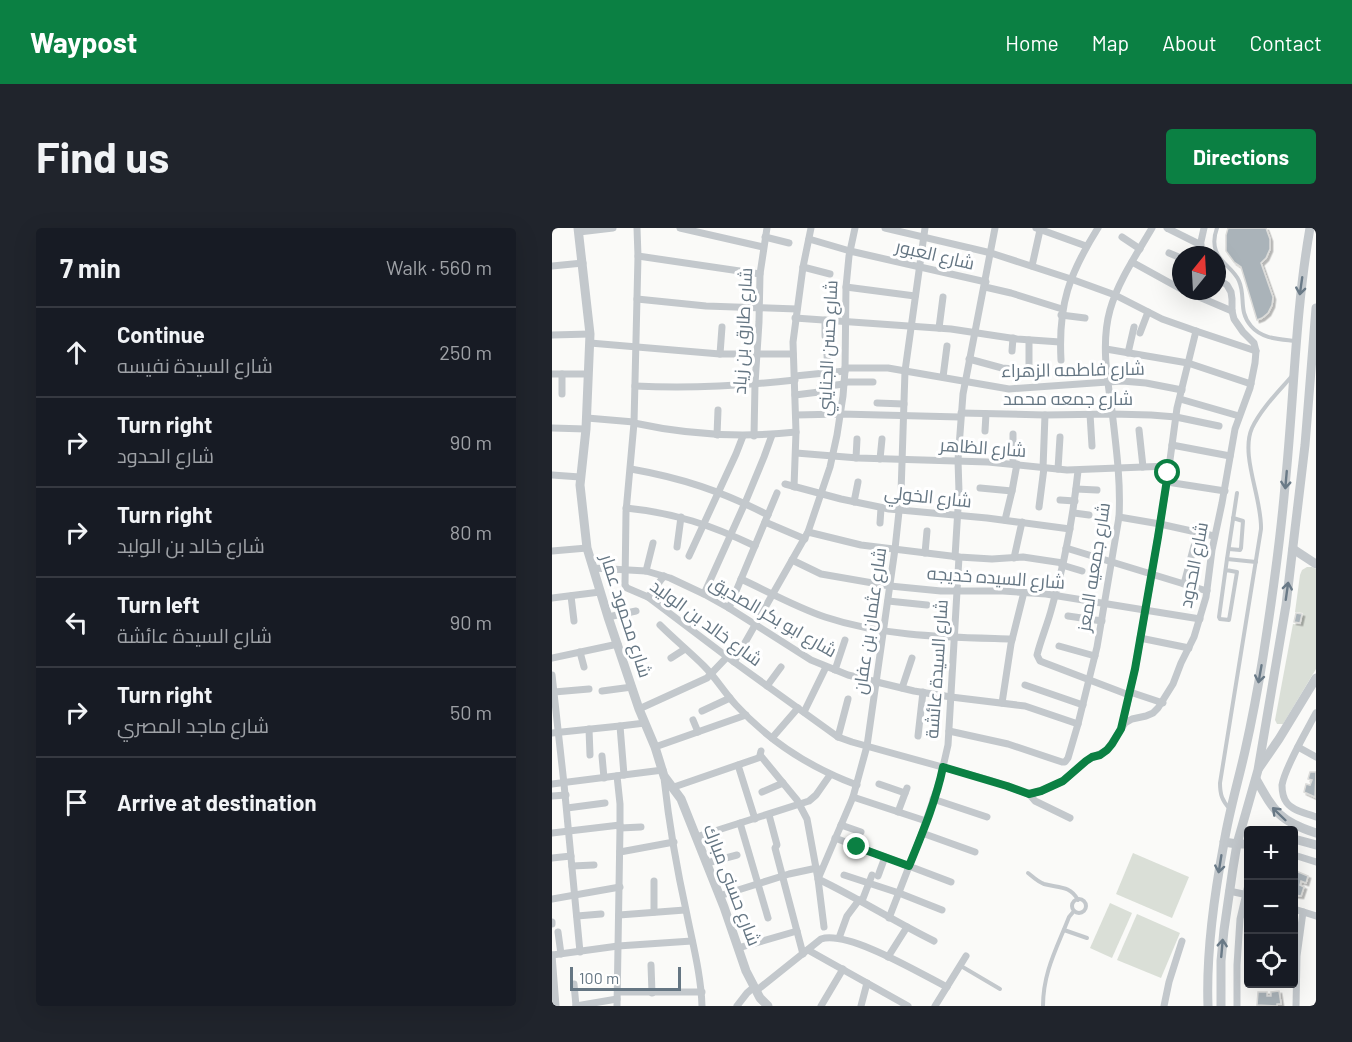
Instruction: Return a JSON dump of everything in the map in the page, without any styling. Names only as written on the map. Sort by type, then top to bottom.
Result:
[{"type":"street","points":[[579,230],[613,228]]},
{"type":"street","points":[[624,570],[626,508],[634,423],[637,228]]},
{"type":"street","points":[[680,228],[764,246]]},
{"type":"street","name":"شارع طارق بن زياد","points":[[754,436],[760,274],[767,228]]},
{"type":"street","points":[[794,487],[795,318],[811,228]]},
{"type":"street","name":"شارع حسن الجنايني","points":[[734,662],[806,536],[833,456],[844,383],[846,287],[855,228]]},
{"type":"street","points":[[885,228],[991,253],[1032,266],[1115,295],[1148,312],[1196,331],[1256,351]]},
{"type":"street","name":"شارع عثمان بن عفان","points":[[818,879],[853,797],[867,746],[895,549],[902,460],[905,370],[925,228]]},
{"type":"street","name":"شارع السيدة عائشة","points":[[889,918],[926,821],[948,745],[957,591],[958,460],[961,415],[969,359],[995,228]]},
{"type":"street","points":[[1061,360],[1062,312],[1071,279],[1086,246],[1098,228]]},
{"type":"street","name":"شارع جمعيه المعز","points":[[949,731],[1008,744],[1062,762],[1067,760],[1095,656],[1119,517],[1118,469],[1106,350],[1107,322],[1115,295],[1152,228]]},
{"type":"street","points":[[1167,228],[1201,246],[1204,228]]},
{"type":"street","points":[[1208,1006],[1211,929],[1224,842],[1250,729],[1263,657],[1278,547],[1288,456],[1295,341],[1310,228]]},
{"type":"street","points":[[1032,266],[1038,229],[1086,246]]},
{"type":"street","name":"شارع محمود عمار","points":[[579,230],[590,338],[587,418],[580,477],[587,548],[639,709],[663,773],[685,910],[702,992],[702,1006]]},
{"type":"street","points":[[765,237],[789,243]]},
{"type":"street","points":[[1122,237],[1140,249]]},
{"type":"street","name":"شارع العبور","points":[[809,239],[850,251],[920,266],[1085,318]]},
{"type":"street","points":[[638,256],[760,274]]},
{"type":"street","points":[[1132,262],[1172,284]]},
{"type":"street","points":[[552,266],[583,263]]},
{"type":"street","points":[[803,267],[830,274]]},
{"type":"street","points":[[1226,284],[1231,292],[1232,311],[1237,326],[1254,343],[1256,351]]},
{"type":"street","points":[[846,287],[915,296]]},
{"type":"street","points":[[939,328],[943,297]]},
{"type":"street","points":[[637,299],[706,306],[797,309]]},
{"type":"street","points":[[1204,300],[1232,311]]},
{"type":"street","points":[[1221,1006],[1221,961],[1229,891],[1237,844],[1257,774],[1277,661],[1293,549],[1313,378],[1316,308]]},
{"type":"street","points":[[1128,353],[1137,330],[1148,312]]},
{"type":"street","points":[[795,318],[939,328],[1060,342]]},
{"type":"street","points":[[825,320],[825,336]]},
{"type":"street","points":[[720,354],[722,327]]},
{"type":"street","points":[[1121,729],[1146,610],[1176,417],[1196,331]]},
{"type":"street","points":[[552,333],[635,347],[720,354],[793,354]]},
{"type":"street","points":[[1012,351],[1013,338]]},
{"type":"street","points":[[969,359],[1002,368],[1027,370],[1029,340]]},
{"type":"street","points":[[943,378],[947,346]]},
{"type":"street","points":[[1106,350],[1188,363],[1251,384]]},
{"type":"street","name":"شارع الحدود","points":[[1163,703],[1200,619],[1207,591],[1214,536],[1225,491],[1235,429],[1251,384],[1256,351]]},
{"type":"street","points":[[827,354],[828,373]]},
{"type":"street","name":"شارع فاطمه الزهراء","points":[[635,386],[695,388],[755,384],[877,367],[1020,389],[1108,382],[1146,383],[1182,390]]},
{"type":"street","points":[[552,374],[588,374]]},
{"type":"street","points":[[562,374],[562,394]]},
{"type":"street","points":[[795,395],[844,383],[873,382]]},
{"type":"street","points":[[1180,399],[1239,416]]},
{"type":"street","points":[[877,403],[903,404]]},
{"type":"street","points":[[717,435],[718,410]]},
{"type":"street","points":[[985,431],[986,414]]},
{"type":"street","points":[[1090,414],[1092,446]]},
{"type":"street","name":"شارع جمعه محمد","points":[[796,415],[1112,414],[1176,417],[1219,426]]},
{"type":"street","points":[[1039,507],[1044,468],[1045,415]]},
{"type":"street","points":[[587,418],[634,423],[680,432],[717,435],[754,436],[796,432]]},
{"type":"street","points":[[552,428],[586,429]]},
{"type":"street","points":[[1139,430],[1143,467]]},
{"type":"street","points":[[1005,520],[1015,464],[1013,434]]},
{"type":"street","points":[[704,594],[745,503],[772,435]]},
{"type":"street","points":[[689,556],[742,436]]},
{"type":"street","points":[[1058,469],[1059,437]]},
{"type":"street","points":[[856,458],[857,439]]},
{"type":"street","points":[[880,459],[882,439]]},
{"type":"street","points":[[1288,443],[1295,446],[1305,445]]},
{"type":"street","points":[[1172,445],[1230,456]]},
{"type":"street","name":"شارع الظاهر","points":[[796,453],[902,460],[958,460],[1078,471],[1169,466]]},
{"type":"street","points":[[1288,456],[1298,455],[1304,458]]},
{"type":"street","points":[[630,468],[674,477],[719,491],[745,503],[766,518],[806,536],[957,557],[1031,558],[1063,564],[1082,571]]},
{"type":"street","points":[[1029,794],[1063,781],[1086,761],[1107,750],[1125,723],[1153,713],[1163,703],[1045,663],[1037,656],[1055,596],[1071,529],[1078,471]]},
{"type":"street","points":[[552,475],[580,477]]},
{"type":"street","points":[[854,502],[858,482]]},
{"type":"street","points":[[1167,482],[1225,491]]},
{"type":"street","name":"شارع الخولي","points":[[784,484],[899,511],[1005,520],[1071,529]]},
{"type":"street","points":[[980,488],[1012,491]]},
{"type":"street","points":[[1076,489],[1097,490]]},
{"type":"street","points":[[729,608],[777,493]]},
{"type":"street","points":[[1060,500],[1075,501]]},
{"type":"street","points":[[626,508],[646,510],[704,523],[755,546]]},
{"type":"street","points":[[880,523],[881,508]]},
{"type":"street","points":[[1074,513],[1089,515]]},
{"type":"street","points":[[677,547],[681,517]]},
{"type":"street","points":[[1119,517],[1214,536]]},
{"type":"street","points":[[1014,558],[1023,522]]},
{"type":"street","points":[[925,553],[927,531]]},
{"type":"street","points":[[645,571],[653,543]]},
{"type":"street","points":[[1184,584],[1194,546]]},
{"type":"street","points":[[552,551],[587,548]]},
{"type":"street","points":[[1066,548],[1207,591]]},
{"type":"street","points":[[1293,549],[1316,564]]},
{"type":"street","name":"شارع السيده خديجه","points":[[792,560],[821,574],[890,586],[957,591],[1024,592],[1200,619]]},
{"type":"street","name":"شارع ابو بكر الصديق","points":[[593,568],[645,571],[664,576],[704,594],[811,660],[835,670],[923,692],[1025,706],[1078,724]]},
{"type":"street","name":"شارع خالد بن الوليد","points":[[624,570],[627,588],[648,597],[838,737],[1007,786],[1029,794],[1035,801],[1070,818]]},
{"type":"street","points":[[648,597],[664,576]]},
{"type":"street","points":[[741,579],[803,609],[845,623],[915,635],[1012,639]]},
{"type":"street","points":[[552,598],[600,592]]},
{"type":"street","points":[[1002,703],[1012,639],[1024,592]]},
{"type":"street","points":[[571,596],[574,621]]},
{"type":"street","points":[[888,601],[927,605]]},
{"type":"street","points":[[608,617],[636,611]]},
{"type":"street","points":[[1068,616],[1102,621]]},
{"type":"street","points":[[660,625],[711,674],[746,715],[772,738],[830,775],[857,785]]},
{"type":"street","points":[[1140,638],[1189,648]]},
{"type":"street","points":[[835,670],[845,640]]},
{"type":"street","points":[[552,658],[618,644]]},
{"type":"street","points":[[1059,646],[1095,656]]},
{"type":"street","points":[[671,658],[685,649]]},
{"type":"street","points":[[580,652],[584,667]]},
{"type":"street","points":[[639,709],[702,680],[727,657]]},
{"type":"street","points":[[902,688],[912,658]]},
{"type":"street","points":[[767,686],[781,666]]},
{"type":"street","points":[[772,738],[801,710],[826,667]]},
{"type":"street","points":[[552,675],[555,732],[566,795],[580,952]]},
{"type":"street","points":[[1257,774],[1316,678]]},
{"type":"street","points":[[1025,685],[1083,705]]},
{"type":"street","points":[[602,691],[632,687]]},
{"type":"street","points":[[554,692],[589,689]]},
{"type":"street","points":[[918,736],[923,692]]},
{"type":"street","points":[[702,711],[730,698]]},
{"type":"street","points":[[838,737],[848,699]]},
{"type":"street","points":[[1316,713],[1298,747],[1282,787],[1287,803],[1293,808],[1316,817]]},
{"type":"street","points":[[655,747],[746,715]]},
{"type":"street","points":[[693,720],[698,732]]},
{"type":"street","points":[[555,732],[645,723]]},
{"type":"street","points":[[617,999],[620,726]]},
{"type":"street","points":[[589,729],[590,755]]},
{"type":"street","points":[[1298,747],[1316,757]]},
{"type":"street","points":[[674,787],[738,765],[761,754],[801,805],[810,830],[824,927]]},
{"type":"street","points":[[602,756],[604,778]]},
{"type":"street","points":[[738,765],[755,819]]},
{"type":"street","points":[[552,784],[621,775],[663,773]]},
{"type":"street","name":"شارع حسنى مبارك","points":[[663,773],[681,799],[720,896],[746,971],[760,998],[768,1006]]},
{"type":"street","points":[[1257,774],[1271,806],[1294,825],[1316,833]]},
{"type":"street","points":[[696,837],[801,805],[816,795],[830,775]]},
{"type":"street","points":[[762,792],[783,783]]},
{"type":"street","points":[[879,784],[906,790],[898,812]]},
{"type":"street","points":[[552,796],[566,795]]},
{"type":"street","points":[[853,797],[926,821]]},
{"type":"street","points":[[933,800],[987,817]]},
{"type":"street","points":[[567,808],[605,803]]},
{"type":"street","points":[[769,815],[782,876],[797,931],[806,952],[843,969],[908,1006]]},
{"type":"street","points":[[740,824],[768,918]]},
{"type":"street","points":[[841,825],[861,832]]},
{"type":"street","points":[[552,834],[641,827]]},
{"type":"street","points":[[922,832],[975,852]]},
{"type":"street","points":[[835,838],[951,882]]},
{"type":"street","points":[[1298,840],[1316,845]]},
{"type":"street","points":[[620,852],[674,842]]},
{"type":"street","points":[[1224,842],[1244,844]]},
{"type":"street","points":[[707,863],[737,855]]},
{"type":"street","points":[[552,858],[571,856]]},
{"type":"street","points":[[839,938],[847,916],[860,901],[885,857]]},
{"type":"street","points":[[1298,857],[1316,862]]},
{"type":"street","points":[[572,866],[594,865]]},
{"type":"street","points":[[720,896],[782,876],[817,868]]},
{"type":"street","points":[[844,875],[942,910]]},
{"type":"street","points":[[818,879],[934,941]]},
{"type":"street","points":[[654,881],[654,912]]},
{"type":"street","points":[[552,899],[620,887]]},
{"type":"street","points":[[1229,891],[1244,894]]},
{"type":"street","points":[[1237,1006],[1240,919],[1244,905]]},
{"type":"street","points":[[619,915],[685,910]]},
{"type":"street","points":[[1298,910],[1316,916]]},
{"type":"street","points":[[1296,1006],[1297,956],[1303,912]]},
{"type":"street","points":[[577,916],[601,914]]},
{"type":"street","points":[[888,957],[907,927]]},
{"type":"street","points":[[738,948],[797,931]]},
{"type":"street","points":[[558,932],[561,954]]},
{"type":"street","points":[[737,1006],[747,993],[821,939],[828,937],[839,938],[876,951],[947,987]]},
{"type":"street","points":[[556,1006],[552,955],[618,946],[692,941]]},
{"type":"street","points":[[1164,1006],[1182,941]]},
{"type":"street","points":[[939,1005],[966,956]]},
{"type":"street","points":[[651,965],[652,993]]},
{"type":"street","points":[[821,1006],[843,969]]},
{"type":"street","points":[[861,1006],[867,983]]},
{"type":"street","points":[[574,984],[576,1006],[652,993],[702,992]]},
{"type":"lane","points":[[1217,228],[1214,240],[1216,249],[1220,258],[1239,281],[1242,305],[1251,326],[1264,336],[1295,341]]},
{"type":"lane","points":[[1231,811],[1223,801],[1220,783],[1261,529],[1261,515],[1248,456],[1248,442],[1250,433],[1261,413],[1294,373]]},
{"type":"lane","points":[[1226,570],[1237,572],[1230,620],[1219,618],[1237,493]]},
{"type":"lane","points":[[1229,549],[1240,550],[1241,548],[1243,521],[1233,518]]},
{"type":"lane","points":[[1227,559],[1256,562]]},
{"type":"lane","points":[[1028,873],[1044,884],[1073,892],[1078,900],[1084,902],[1085,909],[1081,913],[1074,911]]},
{"type":"lane","points":[[1043,1006],[1044,981],[1074,911],[1072,903],[1078,900]]},
{"type":"lane","points":[[1064,930],[1087,938]]},
{"type":"lane","points":[[960,966],[1000,988]]},
{"type":"shaded area","points":[[1307,567],[1316,569],[1316,669],[1283,724],[1277,724],[1275,720],[1293,624],[1301,625],[1303,613],[1295,612],[1300,575]]},
{"type":"shaded area","points":[[1133,853],[1189,877],[1172,918],[1116,894]]},
{"type":"shaded area","points":[[1110,903],[1132,913],[1112,958],[1090,948]]},
{"type":"shaded area","points":[[1137,914],[1180,933],[1161,978],[1117,960]]},
{"type":"building","points":[[1228,228],[1266,228],[1270,239],[1270,249],[1261,263],[1273,297],[1268,313],[1257,320],[1241,267],[1226,251]]},
{"type":"building","points":[[1296,613],[1302,614],[1300,623],[1294,622]]},
{"type":"building","points":[[1310,772],[1316,772],[1315,797],[1304,792],[1306,784],[1310,785],[1312,780],[1308,779]]},
{"type":"building","points":[[1298,872],[1308,876],[1306,883],[1301,881],[1300,885],[1304,887],[1301,896],[1298,896]]},
{"type":"building","points":[[1279,991],[1281,1004],[1277,1006],[1257,1005],[1258,992],[1267,992],[1267,996],[1271,996],[1271,992]]},
{"type":"route","points":[[857,847],[909,866],[943,767],[1029,794],[1063,781],[1086,761],[1100,755],[1112,744],[1121,729],[1135,669],[1168,473]]}]
